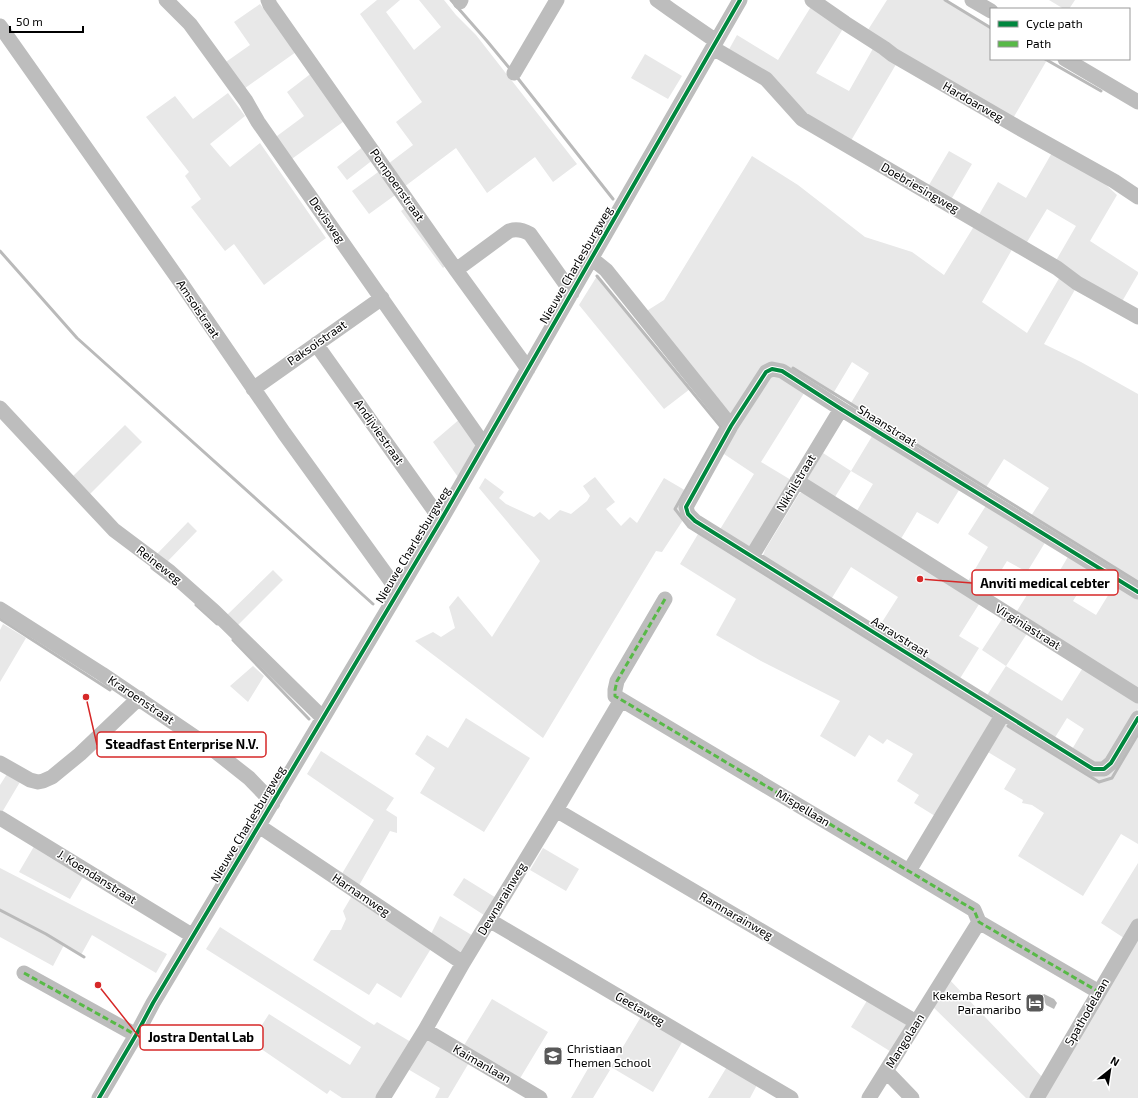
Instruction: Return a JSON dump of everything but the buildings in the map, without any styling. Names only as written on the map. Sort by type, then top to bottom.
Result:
[{"type":"street","name":"Devisweg","points":[[166,0],[190,24],[246,101],[258,122],[484,444]]},
{"type":"street","name":"Pompoenstraat","points":[[268,0],[270,5],[456,270],[528,369]]},
{"type":"street","points":[[514,73],[557,0]]},
{"type":"street","name":"Doebriesingweg","points":[[658,0],[715,44],[766,79],[802,119],[1057,268],[1077,283],[1138,317]]},
{"type":"street","name":"Nieuwe Charlesburgweg","points":[[99,1098],[153,1003],[441,520],[740,0]]},
{"type":"street","name":"Hardoarweg","points":[[812,0],[894,55],[1019,128],[1114,181],[1138,197]]},
{"type":"street","points":[[972,0],[990,10]]},
{"type":"street","name":"Amsoistraat","points":[[0,26],[179,280],[252,388],[398,591]]},
{"type":"street","points":[[1067,60],[1138,102]]},
{"type":"street","points":[[456,270],[510,231],[514,229],[524,230],[530,234],[572,293]]},
{"type":"street","points":[[591,258],[606,270],[731,426]]},
{"type":"street","name":"Paksoistraat","points":[[252,388],[382,298]]},
{"type":"street","name":"Andijviestraat","points":[[316,344],[441,520]]},
{"type":"street","name":"Shaanstraat","points":[[688,514],[686,507],[731,426],[766,372],[772,369],[782,371],[1138,592]]},
{"type":"street","name":"Reineweg","points":[[0,408],[114,530],[170,572],[214,611],[323,718]]},
{"type":"street","name":"Nikhilstraat","points":[[752,556],[841,409]]},
{"type":"street","name":"Virginiastraat","points":[[797,481],[1138,696]]},
{"type":"street","name":"Aaravstraat","points":[[688,514],[696,521],[1093,769],[1104,769],[1111,763],[1138,718]]},
{"type":"street","points":[[621,700],[615,696],[614,690],[617,681],[665,599]]},
{"type":"street","name":"Kraroenstraat","points":[[0,609],[139,698],[217,753],[249,778],[273,803]]},
{"type":"street","points":[[0,763],[30,780],[38,782],[52,778],[80,754],[139,698]]},
{"type":"street","name":"Dewnarainweg","points":[[383,1098],[425,1030],[488,920],[556,810],[621,700]]},
{"type":"street","name":"Mispellaan","points":[[621,700],[974,910],[979,922]]},
{"type":"street","points":[[909,872],[1003,714]]},
{"type":"street","name":"Ramnarainweg","points":[[556,810],[916,1022]]},
{"type":"street","name":"J. Koendanstraat","points":[[0,818],[193,936]]},
{"type":"street","name":"Harnamweg","points":[[259,826],[463,963]]},
{"type":"street","name":"Geetaweg","points":[[488,920],[791,1098]]},
{"type":"street","points":[[979,922],[1099,992]]},
{"type":"street","name":"Mangolaan","points":[[869,1098],[979,922]]},
{"type":"street","name":"Spathodelaan","points":[[1037,1098],[1138,926]]},
{"type":"street","points":[[24,973],[136,1035]]},
{"type":"street","name":"Kaimanlaan","points":[[425,1030],[540,1098]]},
{"type":"street","points":[[886,1071],[912,1098]]},
{"type":"shaded area","points":[[377,0],[400,0],[386,12],[414,50],[441,27],[419,0],[444,0],[456,15],[476,35],[577,164],[553,182],[535,157],[487,193],[456,148],[404,187],[388,164],[413,145],[396,122],[422,102],[360,14]]},
{"type":"shaded area","points":[[887,0],[945,0],[990,27],[990,60],[1047,60],[1012,120],[866,33]]},
{"type":"shaded area","points":[[1049,0],[1075,0],[1070,8],[1062,8]]},
{"type":"shaded area","points":[[260,4],[296,52],[241,91],[223,64],[250,45],[234,22]]},
{"type":"shaded area","points":[[812,5],[844,27],[816,73],[849,91],[875,45],[898,61],[849,144],[801,115],[727,53],[737,35],[778,60]]},
{"type":"shaded area","points":[[645,54],[682,76],[668,99],[631,78]]},
{"type":"shaded area","points":[[313,72],[347,119],[289,161],[273,139],[304,116],[287,92]]},
{"type":"shaded area","points":[[228,93],[245,116],[210,144],[230,167],[260,143],[326,238],[264,285],[234,244],[225,251],[191,207],[201,199],[185,176],[189,172],[146,117],[175,96],[193,119]]},
{"type":"shaded area","points":[[364,146],[374,159],[347,180],[337,167]]},
{"type":"shaded area","points":[[949,151],[972,164],[949,203],[926,190]]},
{"type":"shaded area","points":[[1053,151],[1092,172],[1117,195],[1090,241],[1138,272],[1120,305],[1054,264],[1076,226],[1047,209],[1024,247],[977,218],[998,182],[1026,198]]},
{"type":"shaded area","points":[[752,156],[798,185],[865,237],[912,252],[944,275],[976,223],[1014,246],[982,302],[1027,333],[1061,275],[1077,286],[1044,344],[1081,362],[1138,394],[1138,587],[1029,519],[1049,488],[1004,459],[983,492],[848,408],[869,373],[852,362],[831,397],[783,366],[732,415],[645,312],[664,300]]},
{"type":"shaded area","points":[[381,170],[398,193],[369,214],[352,191]]},
{"type":"shaded area","points":[[407,207],[448,264],[443,268],[401,211]]},
{"type":"shaded area","points":[[597,276],[690,389],[664,409],[579,305]]},
{"type":"shaded area","points":[[773,372],[806,390],[761,462],[796,483],[753,550],[719,531],[754,474],[721,452]]},
{"type":"shaded area","points":[[461,418],[479,443],[458,477],[433,442]]},
{"type":"shaded area","points":[[125,425],[142,442],[88,496],[71,478]]},
{"type":"shaded area","points":[[874,433],[961,487],[938,524],[917,512],[899,542],[855,514],[873,484],[851,471]]},
{"type":"shaded area","points":[[823,453],[851,471],[833,500],[807,479]]},
{"type":"shaded area","points":[[595,477],[615,502],[606,509],[621,526],[630,517],[637,523],[664,478],[688,492],[685,517],[662,552],[656,551],[543,738],[415,641],[433,632],[441,637],[455,628],[449,607],[458,596],[492,637],[540,561],[479,488],[485,478],[504,492],[499,498],[506,504],[534,517],[540,512],[549,520],[560,510],[571,514],[587,501],[590,496],[583,486]]},
{"type":"shaded area","points":[[803,491],[981,601],[959,636],[979,648],[959,680],[877,630],[898,597],[851,567],[830,601],[763,556],[765,550],[799,494]]},
{"type":"shaded area","points":[[987,504],[1046,541],[1027,572],[1007,561],[986,595],[967,583],[988,547],[968,534]]},
{"type":"shaded area","points":[[188,522],[197,531],[165,564],[155,556]]},
{"type":"shaded area","points":[[701,529],[1094,774],[1138,725],[1138,844],[1121,834],[1083,896],[1018,856],[1044,813],[1032,805],[1022,803],[1023,800],[1004,789],[1016,769],[978,746],[935,816],[914,803],[919,795],[897,781],[913,754],[887,739],[883,744],[869,735],[855,757],[820,736],[840,701],[761,661],[716,635],[736,599],[680,564]]},
{"type":"shaded area","points":[[1069,555],[1092,570],[1073,601],[1096,615],[1115,584],[1138,597],[1138,692],[1015,614],[1037,579],[1050,587]]},
{"type":"shaded area","points":[[273,570],[283,580],[236,627],[226,616]]},
{"type":"shaded area","points":[[1004,616],[1028,632],[1006,666],[982,650]]},
{"type":"shaded area","points":[[3,624],[26,638],[0,682],[0,630]]},
{"type":"shaded area","points":[[253,666],[264,676],[248,702],[230,686]]},
{"type":"shaded area","points":[[1006,666],[1062,701],[1084,666],[1138,700],[1138,709],[1104,764],[1100,766],[1071,751],[1084,729],[1067,718],[1054,739],[986,697]]},
{"type":"shaded area","points":[[466,718],[530,758],[484,832],[420,793],[435,768],[415,754],[427,735],[448,748]]},
{"type":"shaded area","points":[[321,751],[394,798],[386,810],[397,817],[397,833],[390,831],[357,889],[340,877],[374,820],[307,774]]},
{"type":"shaded area","points":[[7,774],[20,782],[0,814],[0,785]]},
{"type":"shaded area","points":[[36,843],[86,872],[70,899],[19,872]]},
{"type":"shaded area","points":[[543,848],[579,869],[566,891],[530,870]]},
{"type":"shaded area","points":[[1138,863],[1138,921],[1127,940],[1101,923]]},
{"type":"shaded area","points":[[0,868],[167,954],[156,973],[92,935],[81,955],[64,945],[53,966],[0,937]]},
{"type":"shaded area","points":[[464,878],[498,899],[487,917],[453,895]]},
{"type":"shaded area","points":[[353,894],[432,947],[401,998],[377,983],[369,995],[313,960],[331,930],[341,930],[346,919],[343,911]]},
{"type":"shaded area","points":[[440,916],[475,937],[463,956],[430,936]]},
{"type":"shaded area","points":[[220,927],[374,1025],[377,1022],[411,1042],[378,1098],[342,1098],[330,1090],[327,1094],[251,1042],[269,1014],[350,1065],[361,1047],[206,949]]},
{"type":"shaded area","points":[[1138,936],[1138,1098],[1040,1098]]},
{"type":"shaded area","points":[[947,977],[1045,1080],[1035,1098],[1026,1098],[930,1004]]},
{"type":"shaded area","points":[[1044,994],[1054,999],[1057,1003],[1054,1009],[1046,1005],[1042,996]]},
{"type":"shaded area","points":[[492,999],[548,1032],[519,1080],[463,1047]]},
{"type":"shaded area","points":[[868,999],[908,1026],[893,1053],[851,1027]]},
{"type":"shaded area","points":[[642,1015],[684,1039],[653,1092],[611,1067]]},
{"type":"shaded area","points":[[425,1038],[470,1061],[448,1098],[435,1098],[440,1088],[406,1068]]},
{"type":"shaded area","points":[[593,1060],[610,1070],[593,1098],[571,1098]]},
{"type":"shaded area","points":[[728,1065],[758,1083],[750,1098],[708,1098]]},
{"type":"waterway","points":[[451,0],[511,70]]},
{"type":"waterway","points":[[945,0],[990,27]]},
{"type":"waterway","points":[[1047,60],[1101,91]]},
{"type":"waterway","points":[[516,76],[613,199]]},
{"type":"waterway","points":[[0,251],[77,338],[373,604]]},
{"type":"waterway","points":[[597,276],[721,427],[675,509],[689,527],[992,716]]},
{"type":"waterway","points":[[793,368],[1138,582]]},
{"type":"waterway","points":[[152,568],[173,584]]},
{"type":"waterway","points":[[196,605],[217,624]]},
{"type":"waterway","points":[[0,619],[110,690]]},
{"type":"waterway","points":[[233,640],[309,719]]},
{"type":"waterway","points":[[1008,726],[1099,782],[1112,778],[1138,734]]},
{"type":"waterway","points":[[0,910],[46,934],[84,957]]},
{"type":"marked path","points":[[665,599],[617,681],[615,696],[974,910],[979,922],[1099,992]]},
{"type":"marked path","points":[[24,973],[136,1035]]},
{"type":"cycle path","points":[[99,1098],[153,1003],[441,520],[740,0]]},
{"type":"cycle path","points":[[1138,592],[782,371],[772,369],[766,372],[731,426],[686,507],[688,514],[695,521],[1093,769],[1104,769],[1111,763],[1138,718]]},
{"type":"place","name":"Anviti medical cebter","points":[[920,579]]},
{"type":"place","name":"Steadfast Enterprise N.V.","points":[[86,697]]},
{"type":"place","name":"Jostra Dental Lab","points":[[98,985]]},
{"type":"place","name":"Kekemba Resort Paramaribo","points":[[1035,1003]]},
{"type":"place","name":"Christiaan Themen School","points":[[553,1056]]}]
